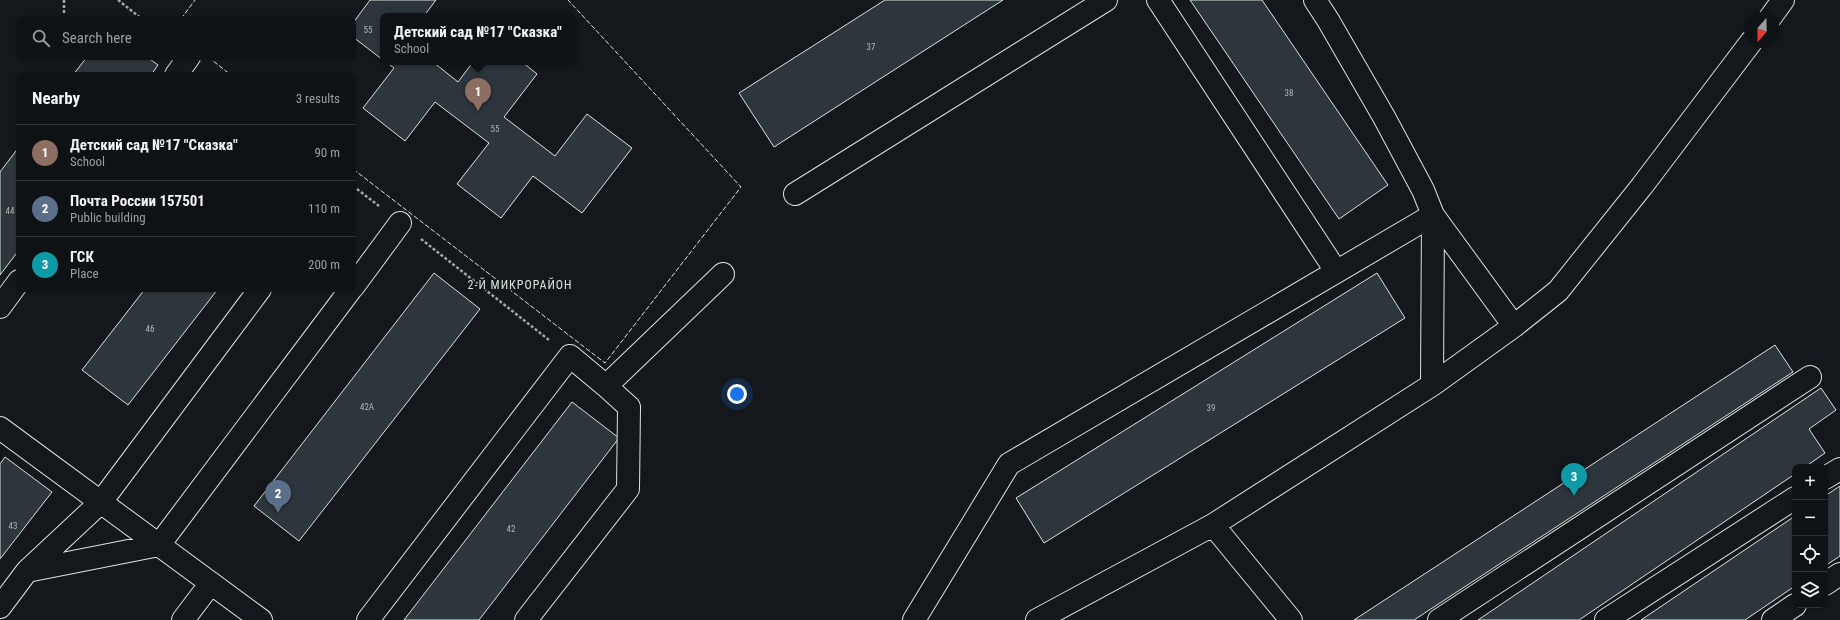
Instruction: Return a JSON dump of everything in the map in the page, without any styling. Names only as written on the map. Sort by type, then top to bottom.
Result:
[{"type":"street","points":[[795,194],[1106,0]]},
{"type":"street","points":[[1158,0],[1336,271]]},
{"type":"street","points":[[1315,0],[1384,117],[1423,190],[1433,215],[1514,326]]},
{"type":"street","points":[[1774,12],[1783,0]]},
{"type":"street","points":[[1037,620],[1213,525],[1432,385],[1514,326],[1558,291],[1642,186],[1746,48]]},
{"type":"street","points":[[178,72],[187,60]]},
{"type":"street","points":[[914,620],[1009,464],[1433,215]]},
{"type":"street","points":[[1432,385],[1433,215]]},
{"type":"street","points":[[356,283],[400,223]]},
{"type":"street","points":[[606,386],[723,274]]},
{"type":"street","points":[[0,306],[16,286]]},
{"type":"street","points":[[0,607],[27,571],[101,502],[258,292]]},
{"type":"street","points":[[27,571],[160,545],[349,292]]},
{"type":"street","points":[[368,620],[570,356],[629,407],[628,489],[526,620]]},
{"type":"street","points":[[1439,620],[1810,377]]},
{"type":"street","points":[[0,428],[260,620]]},
{"type":"street","points":[[1828,476],[1840,469]]},
{"type":"street","points":[[1606,620],[1792,500]]},
{"type":"street","points":[[1213,525],[1291,620]]},
{"type":"street","points":[[1828,582],[1840,574]]},
{"type":"street","points":[[183,620],[211,583]]},
{"type":"street","points":[[1773,620],[1792,607]]},
{"type":"path","points":[[64,0],[64,15]]},
{"type":"path","points":[[118,0],[138,16]]},
{"type":"path","points":[[356,188],[570,356]]},
{"type":"building","points":[[370,0],[436,0],[426,13],[380,13],[380,58],[356,39],[356,19]]},
{"type":"building","points":[[885,0],[1003,0],[774,147],[739,93]]},
{"type":"building","points":[[1190,0],[1262,0],[1388,185],[1339,219]]},
{"type":"building","points":[[85,60],[151,60],[158,65],[153,72],[75,72]]},
{"type":"building","points":[[390,65],[437,65],[458,82],[471,65],[526,65],[537,74],[504,117],[555,156],[587,114],[632,148],[582,213],[533,176],[501,218],[457,184],[489,143],[435,102],[405,141],[363,108],[394,68]]},
{"type":"building","points":[[16,151],[16,254],[0,275],[0,172]]},
{"type":"building","points":[[434,273],[480,309],[299,541],[254,506]]},
{"type":"building","points":[[1377,273],[1405,318],[1044,543],[1016,498]]},
{"type":"building","points":[[143,292],[216,292],[128,405],[82,370]]},
{"type":"building","points":[[1775,345],[1793,372],[1414,620],[1354,620]]},
{"type":"building","points":[[1821,388],[1836,410],[1809,429],[1825,453],[1809,464],[1792,464],[1792,476],[1579,620],[1478,620]]},
{"type":"building","points":[[572,402],[619,438],[479,620],[404,620]]},
{"type":"building","points":[[5,457],[52,492],[0,559],[0,464]]},
{"type":"building","points":[[1840,486],[1840,556],[1828,564],[1828,500],[1828,494]]},
{"type":"building","points":[[1792,518],[1792,588],[1745,620],[1641,620]]},
{"type":"fence","points":[[183,16],[195,0]]},
{"type":"fence","points":[[356,171],[605,363],[741,187],[568,0]]},
{"type":"fence","points":[[212,60],[227,72]]},
{"type":"place","name":"Детский сад №17 \"Сказка\"","points":[[478,111]]},
{"type":"place","name":"ГСК","points":[[1574,496]]},
{"type":"place","name":"Почта России 157501","points":[[278,513]]},
{"type":"district","name":"2-Й МИКРОРАЙОН","points":[[520,285]]}]
